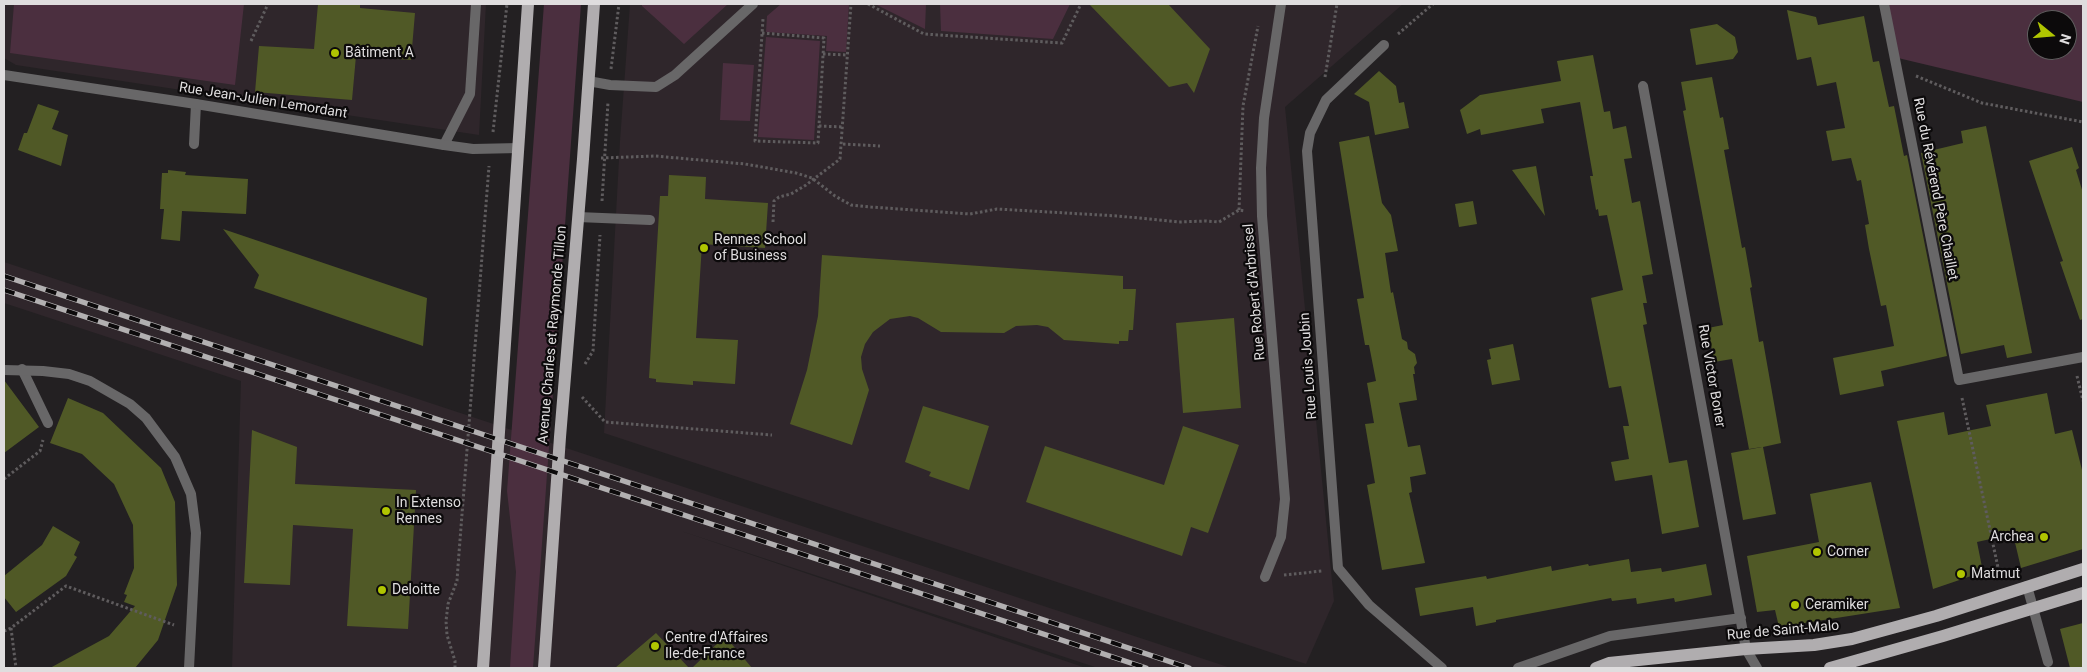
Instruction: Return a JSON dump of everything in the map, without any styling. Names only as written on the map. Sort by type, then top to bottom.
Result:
[{"type":"main road","points":[[484,665],[528,4]]},
{"type":"main road","name":"Avenue Charles et Raymonde Tillon","points":[[544,668],[594,4]]},
{"type":"main road","name":"Rue de Saint-Malo","points":[[1596,668],[1608,663],[1746,649],[1814,645],[1852,639],[1936,616],[2083,569]]},
{"type":"main road","points":[[1830,668],[2083,593]]},
{"type":"street","points":[[444,145],[470,94],[476,4]]},
{"type":"street","points":[[588,81],[610,85],[656,88],[675,75],[753,4]]},
{"type":"street","name":"Rue Robert d'Arbrissel","points":[[1265,577],[1280,537],[1285,499],[1262,216],[1261,168],[1264,118],[1282,4]]},
{"type":"street","name":"Rue du Révérend Père Chaillet","points":[[1884,4],[1959,380]]},
{"type":"street","name":"Rue Louis Joubin","points":[[1338,568],[1307,151],[1310,133],[1316,116],[1326,100],[1384,45]]},
{"type":"street","name":"Rue Jean-Julien Lemordant","points":[[4,75],[196,104],[444,145],[491,149],[518,148]]},
{"type":"street","name":"Rue Victor Boner","points":[[1643,86],[1746,649],[1757,668]]},
{"type":"street","points":[[194,144],[196,104]]},
{"type":"street","points":[[578,217],[650,220]]},
{"type":"street","points":[[1959,380],[2078,358]]},
{"type":"street","points":[[4,370],[22,369],[69,374],[90,381],[110,392],[146,418],[175,457],[191,494],[196,533],[190,668]]},
{"type":"street","points":[[22,369],[48,423]]},
{"type":"street","points":[[1338,568],[1369,605],[1442,668]]},
{"type":"street","points":[[2027,586],[2048,662]]},
{"type":"street","name":"Rue de Saint-Malo","points":[[1518,668],[1610,636],[1741,618]]},
{"type":"path","points":[[251,41],[268,4]]},
{"type":"path","points":[[455,668],[455,661],[447,635],[446,621],[448,604],[456,581],[491,149],[506,4]]},
{"type":"path","points":[[773,222],[774,201],[779,197],[791,194],[840,159],[843,144],[851,4]]},
{"type":"path","points":[[868,4],[924,34],[1062,43],[1081,4]]},
{"type":"path","points":[[1334,91],[1324,80],[1337,4]]},
{"type":"path","points":[[1384,45],[1433,4]]},
{"type":"path","points":[[762,33],[824,38],[823,54],[818,143],[755,141],[762,33]]},
{"type":"path","points":[[823,54],[848,55]]},
{"type":"path","points":[[1897,68],[1982,103],[2083,122]]},
{"type":"path","points":[[819,126],[844,127]]},
{"type":"path","points":[[843,144],[880,146]]},
{"type":"path","points":[[583,159],[655,156],[745,164],[796,173],[812,178],[835,196],[852,205],[871,208],[970,214],[997,209],[1118,216],[1179,222],[1206,220],[1218,222],[1240,210],[1262,216]]},
{"type":"path","points":[[2078,358],[2083,401]]},
{"type":"path","points":[[1959,380],[2003,594]]},
{"type":"path","points":[[579,394],[605,422],[772,435]]},
{"type":"path","points":[[4,478],[40,451],[48,423]]},
{"type":"path","points":[[1265,577],[1338,568]]},
{"type":"path","points":[[4,631],[11,628],[66,586],[192,631]]},
{"type":"path","points":[[11,628],[16,668]]},
{"type":"shaded area","points":[[4,4],[486,4],[479,135],[16,65],[4,58]]},
{"type":"shaded area","points":[[14,4],[244,4],[235,85],[10,53]]},
{"type":"shaded area","points":[[544,4],[581,4],[533,668],[510,668],[516,572],[507,491]]},
{"type":"shaded area","points":[[630,4],[1403,4],[1285,107],[1334,601],[1306,664],[604,433],[620,141]]},
{"type":"shaded area","points":[[642,4],[728,4],[684,44]]},
{"type":"shaded area","points":[[781,4],[849,4],[846,52],[826,51],[827,36],[766,32],[767,16]]},
{"type":"shaded area","points":[[875,4],[926,4],[925,29]]},
{"type":"shaded area","points":[[940,4],[1070,4],[1053,39],[941,31]]},
{"type":"shaded area","points":[[1888,4],[2083,4],[2083,102],[1898,58]]},
{"type":"shaded area","points":[[766,37],[820,41],[814,140],[758,137]]},
{"type":"shaded area","points":[[723,63],[754,65],[750,121],[720,120]]},
{"type":"shaded area","points":[[4,262],[1231,668],[1098,668],[681,531],[1086,668],[232,668],[241,381],[4,303]]},
{"type":"building","name":"Bâtiment A","points":[[318,4],[360,4],[360,8],[415,13],[411,60],[356,56],[352,100],[255,92],[259,46],[314,49]]},
{"type":"building","points":[[1089,4],[1168,4],[1210,49],[1194,93],[1187,83],[1169,87]]},
{"type":"building","points":[[1787,10],[1816,17],[1818,25],[1864,16],[1873,62],[1879,61],[1889,107],[1894,106],[1904,156],[1907,155],[1947,356],[1881,371],[1884,386],[1840,395],[1833,358],[1894,346],[1886,305],[1881,306],[1869,249],[1865,225],[1869,224],[1861,180],[1857,181],[1851,158],[1832,161],[1826,131],[1845,128],[1836,82],[1817,86],[1811,57],[1797,60]]},
{"type":"building","points":[[1717,24],[1735,37],[1738,52],[1733,59],[1696,65],[1690,29]]},
{"type":"building","points":[[1593,55],[1604,112],[1610,111],[1613,129],[1626,126],[1632,158],[1624,159],[1632,203],[1640,201],[1653,274],[1642,276],[1647,303],[1643,303],[1647,324],[1643,325],[1669,463],[1687,460],[1699,527],[1662,534],[1652,475],[1615,481],[1611,462],[1629,459],[1623,426],[1629,426],[1621,386],[1609,388],[1591,298],[1623,290],[1607,215],[1599,216],[1598,209],[1596,210],[1590,176],[1593,176],[1580,102],[1541,109],[1544,123],[1481,135],[1480,129],[1467,134],[1460,110],[1480,95],[1561,81],[1557,61]]},
{"type":"building","points":[[1379,71],[1396,86],[1399,103],[1404,102],[1409,128],[1375,135],[1369,102],[1354,94]]},
{"type":"building","points":[[1712,77],[1720,118],[1723,117],[1729,149],[1724,150],[1742,248],[1745,247],[1759,342],[1763,341],[1781,443],[1763,447],[1776,514],[1743,520],[1731,453],[1762,447],[1749,449],[1732,359],[1714,362],[1708,328],[1723,325],[1683,111],[1686,110],[1681,82]]},
{"type":"building","points":[[38,104],[59,111],[52,129],[68,135],[61,166],[18,150]]},
{"type":"building","points":[[1986,126],[2032,353],[2007,358],[2004,345],[1961,354],[1921,153],[1963,143],[1961,131]]},
{"type":"building","points":[[1369,136],[1382,203],[1391,215],[1398,251],[1385,253],[1391,293],[1393,292],[1402,339],[1407,342],[1408,349],[1415,354],[1417,363],[1414,367],[1415,374],[1413,374],[1417,400],[1399,403],[1408,447],[1420,445],[1426,474],[1410,477],[1412,492],[1409,493],[1425,563],[1382,570],[1367,485],[1375,483],[1365,424],[1374,423],[1367,383],[1376,381],[1369,345],[1365,345],[1357,299],[1364,298],[1339,142]]},
{"type":"building","points":[[2072,147],[2079,168],[2076,170],[2083,193],[2083,319],[2080,320],[2060,262],[2063,261],[2029,161]]},
{"type":"building","points":[[1536,166],[1545,216],[1512,170]]},
{"type":"building","points":[[168,170],[186,172],[185,175],[248,179],[246,214],[182,211],[180,241],[161,239],[164,209],[160,209],[162,173],[168,173]]},
{"type":"building","points":[[669,175],[706,177],[705,199],[768,203],[765,248],[702,244],[696,338],[738,340],[735,384],[693,381],[693,385],[656,382],[656,379],[649,378],[660,196],[668,196]]},
{"type":"building","points":[[1473,201],[1477,224],[1459,227],[1455,204]]},
{"type":"building","points":[[223,229],[427,298],[423,346],[254,288],[259,275]]},
{"type":"building","points":[[822,255],[1123,276],[1123,289],[1136,289],[1133,330],[1129,330],[1128,341],[1119,341],[1119,344],[1064,340],[1048,327],[1037,325],[1016,326],[1004,333],[941,332],[918,318],[910,316],[890,319],[873,332],[865,344],[861,357],[862,369],[869,390],[852,445],[790,424],[807,370],[818,316]]},
{"type":"building","points":[[1234,318],[1241,408],[1183,413],[1176,323]]},
{"type":"building","points":[[1513,344],[1520,380],[1492,385],[1487,360],[1491,359],[1489,349]]},
{"type":"building","points":[[4,380],[39,427],[4,453]]},
{"type":"building","points":[[2047,393],[2055,434],[2072,430],[2083,474],[2083,549],[2021,568],[2013,534],[1977,542],[1983,572],[1933,589],[1897,421],[1944,412],[1948,435],[1991,426],[1986,405]]},
{"type":"building","points":[[68,398],[103,413],[161,468],[175,502],[177,585],[158,640],[135,668],[50,668],[109,636],[135,606],[124,602],[127,595],[124,594],[134,568],[133,525],[114,484],[82,454],[50,443]]},
{"type":"building","points":[[923,406],[989,426],[969,490],[929,476],[931,472],[905,462]]},
{"type":"building","points":[[1183,426],[1239,445],[1208,533],[1191,527],[1182,556],[1026,502],[1045,446],[1164,485]]},
{"type":"building","points":[[252,430],[297,447],[295,484],[416,490],[408,629],[347,626],[353,529],[293,525],[290,585],[244,583]]},
{"type":"building","name":"Corner","points":[[1871,482],[1900,608],[1779,627],[1775,610],[1757,612],[1747,556],[1819,542],[1810,494]]},
{"type":"building","points":[[53,526],[80,542],[74,555],[77,557],[66,576],[16,612],[4,597],[4,576],[42,545]]},
{"type":"building","points":[[1629,559],[1631,572],[1661,568],[1662,572],[1706,564],[1712,595],[1675,602],[1674,598],[1637,604],[1636,598],[1612,601],[1611,598],[1496,620],[1496,622],[1476,626],[1473,607],[1420,616],[1415,588],[1486,576],[1487,579],[1551,566],[1552,571]]},
{"type":"building","points":[[2083,623],[2083,668],[2070,668],[2060,629]]},
{"type":"building","points":[[656,633],[689,668],[615,668]]},
{"type":"building","points":[[725,636],[752,668],[692,668]]},
{"type":"railway","points":[[4,276],[1189,668]]},
{"type":"railway","points":[[4,290],[1146,668]]},
{"type":"place","name":"Bâtiment A","points":[[335,53]]},
{"type":"place","name":"Rennes School of Business","points":[[704,248]]},
{"type":"place","name":"In Extenso Rennes","points":[[386,511]]},
{"type":"place","name":"Archea","points":[[2044,537]]},
{"type":"place","name":"Corner","points":[[1817,552]]},
{"type":"place","name":"Matmut","points":[[1961,574]]},
{"type":"place","name":"Deloitte","points":[[382,590]]},
{"type":"place","name":"Ceramiker","points":[[1795,605]]},
{"type":"place","name":"Centre d'Affaires Ile-de-France","points":[[655,646]]}]
